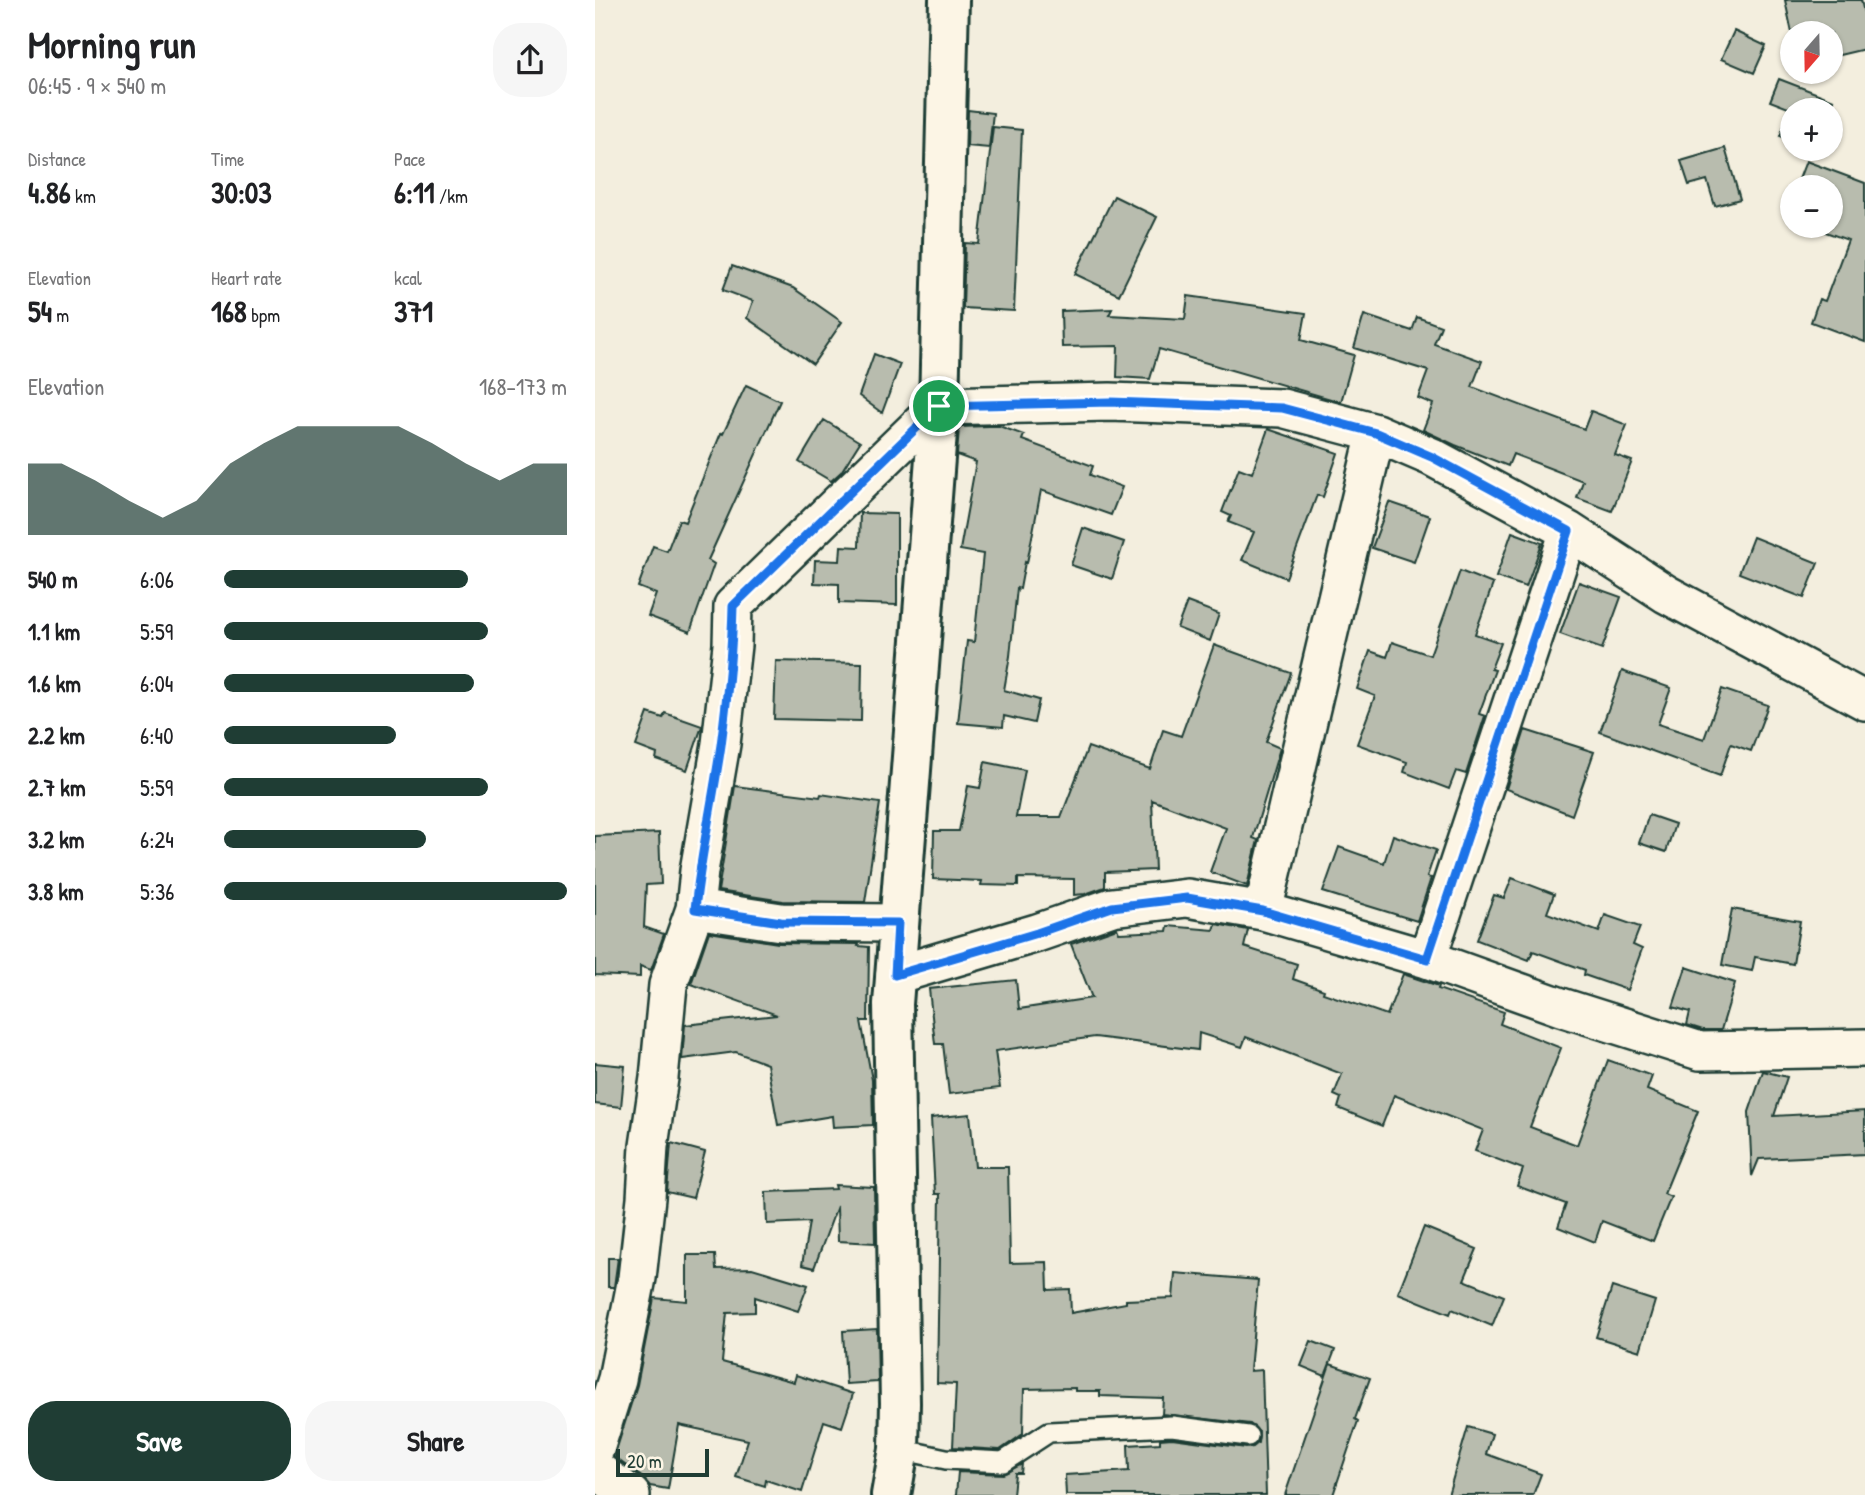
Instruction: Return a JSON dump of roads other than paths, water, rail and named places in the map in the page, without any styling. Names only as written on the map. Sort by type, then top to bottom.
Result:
[{"type":"street","points":[[891,1495],[899,1449],[900,1389],[893,1004],[939,406],[949,0]]},
{"type":"street","points":[[595,1449],[617,1379],[637,1278],[668,985],[695,909],[721,744],[732,645],[733,606],[939,406],[1110,402],[1282,408],[1376,433],[1432,457],[1569,531],[1666,594],[1865,701]]},
{"type":"street","points":[[1263,911],[1376,433]]},
{"type":"street","points":[[1427,959],[1569,531]]},
{"type":"street","points":[[895,975],[1037,933],[1112,907],[1187,898],[1263,911],[1427,959],[1562,1007],[1700,1051],[1865,1048]]},
{"type":"street","points":[[695,909],[781,922],[898,923]]},
{"type":"street","points":[[595,1469],[631,1495]]},
{"type":"lane","points":[[899,1449],[946,1460],[1003,1462],[1049,1432],[1172,1426],[1248,1436]]}]
